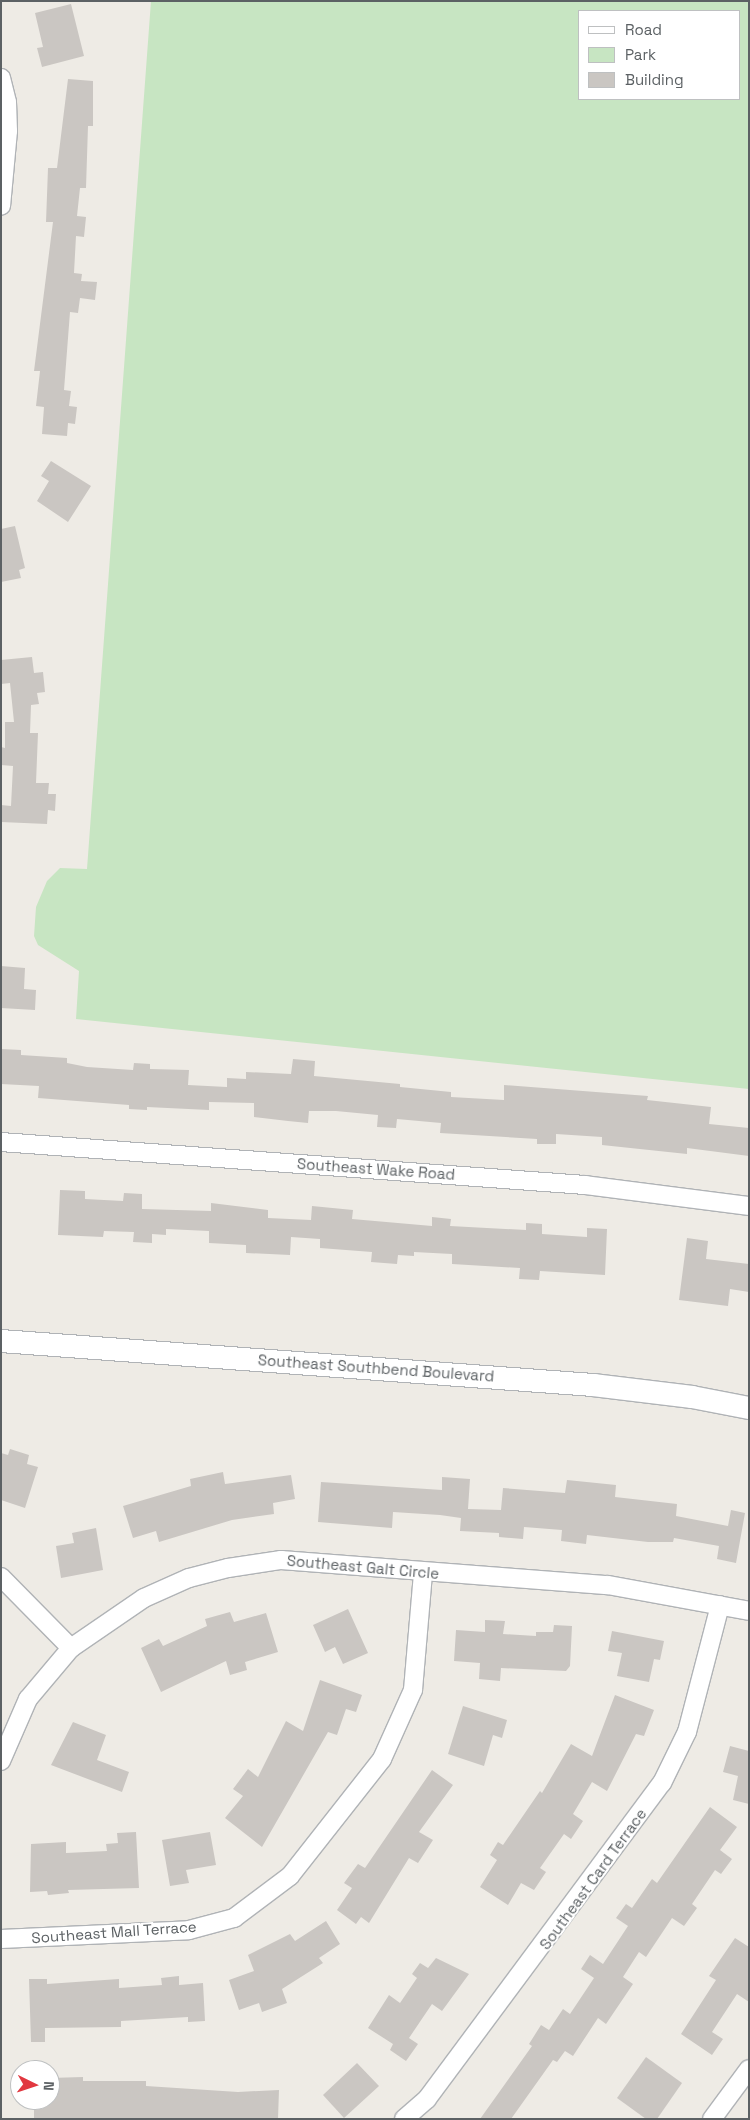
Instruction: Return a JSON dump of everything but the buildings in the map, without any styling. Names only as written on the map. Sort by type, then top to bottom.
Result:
[{"type":"street","points":[[1,78],[7,102],[8,131],[1,206]]},
{"type":"street","name":"Southeast Wake Road","points":[[1,1142],[585,1185],[749,1206]]},
{"type":"street","name":"Southeast Southbend Boulevard","points":[[1,1342],[593,1385],[692,1397],[749,1408]]},
{"type":"street","name":"Southeast Galt Circle","points":[[1,1761],[28,1699],[71,1648],[144,1598],[189,1578],[228,1568],[281,1560],[423,1573],[608,1585],[720,1604],[749,1611]]},
{"type":"street","name":"Southeast Mall Terrace","points":[[1,1939],[190,1930],[234,1918],[290,1876],[382,1759],[413,1690],[423,1573]]},
{"type":"street","points":[[1,1577],[71,1648]]},
{"type":"street","name":"Southeast Card Terrace","points":[[404,2119],[427,2099],[662,1783],[687,1732],[720,1604]]},
{"type":"street","points":[[712,2119],[749,2069]]},
{"type":"green space","points":[[151,1],[749,1],[749,1089],[76,1019],[79,971],[38,945],[34,936],[36,907],[47,881],[60,868],[87,869]]}]
